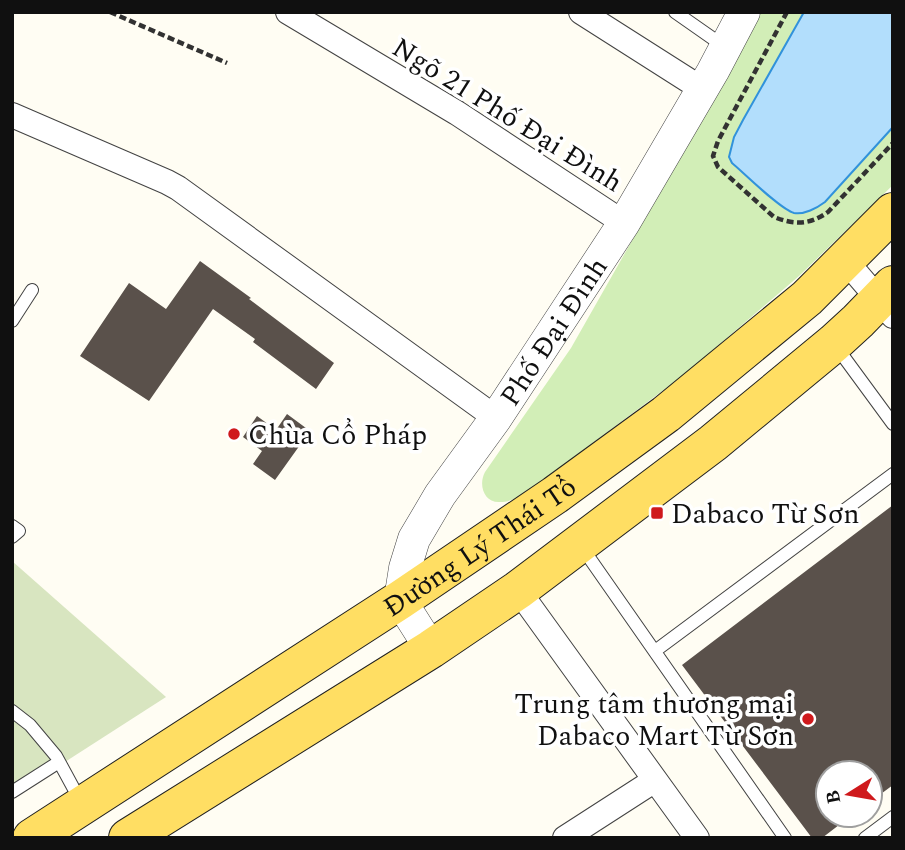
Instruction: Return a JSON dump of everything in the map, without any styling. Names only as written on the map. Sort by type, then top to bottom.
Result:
[{"type":"main road","name":"Đường Lý Thái Tổ","points":[[32,838],[400,600],[555,495],[666,414],[807,298],[893,212]]},
{"type":"main road","name":"Đường Lý Thái Tổ","points":[[128,838],[431,649],[518,590],[713,443],[888,300]]},
{"type":"street","name":"Ngõ 21 Phố Đại Đình","points":[[288,12],[457,113],[624,223]]},
{"type":"street","points":[[580,12],[702,89]]},
{"type":"street","name":"Phố Đại Đình","points":[[400,600],[405,568],[414,539],[440,495],[496,418],[624,223],[744,12]]},
{"type":"street","points":[[12,115],[178,188],[496,418]]},
{"type":"street","points":[[845,260],[888,300]]},
{"type":"street","points":[[518,590],[697,838]]},
{"type":"street","points":[[400,600],[431,649]]},
{"type":"street","points":[[565,838],[655,780]]},
{"type":"lane","points":[[675,12],[726,47]]},
{"type":"lane","points":[[12,321],[32,290]]},
{"type":"lane","points":[[834,343],[893,424]]},
{"type":"lane","points":[[655,651],[893,474]]},
{"type":"lane","points":[[12,526],[19,530],[12,537]]},
{"type":"lane","points":[[579,543],[785,838]]},
{"type":"lane","points":[[12,711],[30,725],[56,756],[83,805]]},
{"type":"lane","points":[[12,792],[59,762]]},
{"type":"lane","points":[[865,838],[893,817]]},
{"type":"path","points":[[110,12],[227,63]]},
{"type":"path","points":[[787,12],[718,141],[713,156],[718,167],[774,217],[785,222],[799,223],[819,219],[828,212],[893,143]]},
{"type":"green space","points":[[760,12],[893,12],[893,185],[799,276],[685,374],[523,495],[503,502],[490,500],[482,487],[485,472],[571,348]]},
{"type":"green space","points":[[12,561],[166,697],[12,796]]},
{"type":"water","points":[[804,12],[893,12],[893,127],[825,202],[802,213],[794,213],[772,198],[732,163],[729,157],[734,137]]},
{"type":"building","points":[[200,261],[334,363],[316,389],[213,309],[149,401],[80,356],[129,283],[166,309]]},
{"type":"building","points":[[287,414],[310,431],[275,480],[253,464],[262,451],[243,437],[257,416],[276,430]]},
{"type":"building","name":"Trung tâm thương mại Dabaco Mart Từ Sơn","points":[[893,505],[893,785],[884,792],[884,759],[814,759],[814,829],[834,829],[822,838],[812,838],[682,665]]},
{"type":"place","name":"Chùa Cổ Pháp","points":[[234,434]]},
{"type":"place","name":"Dabaco Từ Sơn","points":[[657,513]]},
{"type":"place","name":"Trung tâm thương mại Dabaco Mart Từ Sơn","points":[[808,719]]}]
